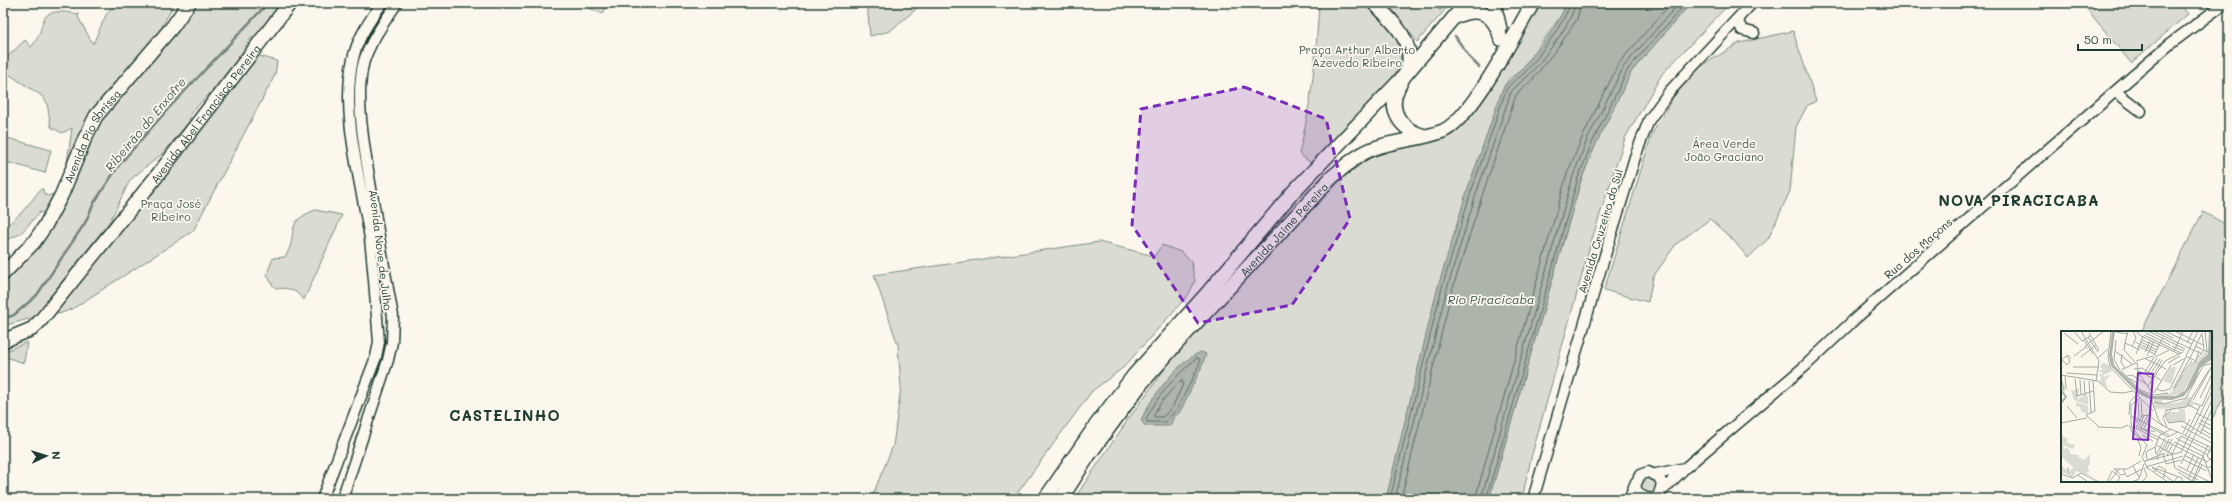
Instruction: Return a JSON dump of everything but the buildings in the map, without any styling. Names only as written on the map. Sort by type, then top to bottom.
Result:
[{"type":"main road","name":"Avenida Pio Sbrissa","points":[[3,274],[34,242],[45,226],[59,200],[96,116],[173,26],[190,3]]},
{"type":"main road","name":"Avenida Abel Francisco Pereira","points":[[3,341],[32,329],[41,320],[156,177],[290,3]]},
{"type":"main road","points":[[1374,3],[1393,23],[1405,40],[1409,56],[1406,74],[1396,95],[1395,102],[1397,116],[1402,125],[1411,133],[1426,136]]},
{"type":"main road","name":"Avenida Jaime Pereira","points":[[1045,499],[1096,425],[1134,374],[1209,291],[1298,187],[1406,74],[1466,3]]},
{"type":"main road","points":[[1494,3],[1500,24],[1498,61]]},
{"type":"main road","name":"Avenida Jaime Pereira","points":[[1060,499],[1089,455],[1141,384],[1331,178],[1354,158],[1380,146],[1426,136],[1443,130],[1457,122],[1470,106],[1533,3]]},
{"type":"main road","points":[[1453,17],[1466,12],[1478,12],[1489,17],[1497,26],[1500,39]]},
{"type":"street","name":"Avenida Nove de Julho","points":[[322,499],[376,357],[379,342],[370,239],[353,147],[350,94],[353,59],[358,45],[382,3]]},
{"type":"street","name":"Avenida Nove de Julho","points":[[342,499],[392,342],[393,316],[365,151],[362,120],[362,77],[364,62],[372,42],[397,3]]},
{"type":"street","name":"Avenida Cruzeiro do Sul","points":[[1534,499],[1598,278],[1635,157],[1649,120],[1670,92],[1752,3]]},
{"type":"street","name":"Rua dos Maçons","points":[[1655,497],[1685,468],[1804,367],[1856,318],[2170,44],[2225,3]]},
{"type":"street","points":[[1737,19],[1742,30],[1754,34]]},
{"type":"street","points":[[2116,92],[2141,111]]},
{"type":"street","name":"Rua dos Maçons","points":[[1656,474],[1685,468]]},
{"type":"street","points":[[1629,499],[1636,482],[1644,473],[1656,474],[1662,484],[1655,497],[1642,497],[1636,490],[1636,482]]},
{"type":"highlighted area","points":[[1244,87],[1326,119],[1350,219],[1292,305],[1198,323],[1132,225],[1141,109]]},
{"type":"green space","points":[[111,3],[175,3],[162,26],[166,27],[190,3],[282,3],[259,33],[250,39],[240,56],[213,90],[191,113],[189,122],[163,153],[130,180],[110,221],[49,298],[43,315],[3,326],[3,275],[42,226],[44,213],[40,212],[20,234],[4,241],[3,236],[5,229],[23,211],[41,189],[43,189],[44,194],[48,196],[69,188],[73,181],[67,163],[72,128],[62,133],[51,127],[47,103],[42,96],[10,75],[3,80],[3,61],[25,40],[31,47],[37,39],[44,19],[54,12],[79,14],[78,17],[93,44],[106,15],[113,6]]},
{"type":"green space","points":[[577,3],[607,3],[603,14]]},
{"type":"green space","points":[[867,3],[923,3],[890,31],[870,36]]},
{"type":"green space","name":"Praça Arthur Alberto Azevedo Ribeiro","points":[[1319,3],[1365,3],[1395,37],[1399,46],[1400,56],[1398,67],[1392,78],[1315,166],[1299,154],[1313,79]]},
{"type":"green space","points":[[1388,3],[1451,3],[1417,42]]},
{"type":"green space","points":[[1537,3],[1566,3],[1563,13],[1522,69],[1509,79],[1503,88],[1407,417],[1386,499],[1074,499],[1129,418],[1172,359],[1292,230],[1343,178],[1369,158],[1445,134]]},
{"type":"green space","points":[[1690,3],[1730,3],[1662,74],[1625,138],[1592,239],[1531,458],[1522,499],[1489,499],[1581,180],[1608,115],[1625,79]]},
{"type":"green space","points":[[2082,3],[2179,3],[2188,14],[2131,63]]},
{"type":"green space","name":"Área Verde João Graciano","points":[[1793,31],[1816,101],[1807,106],[1796,127],[1790,191],[1768,239],[1748,258],[1734,241],[1710,219],[1676,244],[1653,277],[1648,302],[1604,290],[1652,134],[1674,96],[1700,67],[1739,43]]},
{"type":"green space","name":"Praça José Ribeiro","points":[[256,55],[277,61],[275,75],[193,231],[72,309],[59,314],[53,309]]},
{"type":"green space","points":[[7,138],[51,150],[45,173],[3,161]]},
{"type":"green space","points":[[315,210],[342,215],[304,300],[294,291],[284,288],[276,288],[273,286],[267,274],[273,258],[285,257],[289,249],[293,230],[298,220]]},
{"type":"green space","points":[[2203,212],[2229,226],[2229,388],[2212,419],[2212,331],[2142,331]]},
{"type":"green space","points":[[1099,242],[1154,256],[1162,245],[1181,252],[1191,261],[1195,281],[1189,294],[1124,367],[1092,391],[1013,499],[871,499],[893,446],[901,387],[898,345],[874,275]]},
{"type":"green space","points":[[27,342],[24,363],[3,356],[3,352]]},
{"type":"green space","points":[[1651,475],[1659,484],[1653,495],[1640,491],[1641,480]]},
{"type":"water","name":"Rio Piracicaba","points":[[1566,3],[1691,3],[1632,71],[1596,144],[1581,180],[1489,499],[1386,499],[1437,290],[1466,194],[1503,88],[1523,68],[1548,37],[1563,12]]},
{"type":"water","points":[[1201,352],[1206,354],[1202,366],[1180,412],[1173,418],[1170,426],[1145,426],[1141,420],[1158,391],[1183,363]]},
{"type":"waterway","name":"Ribeirão do Enxofre","points":[[3,319],[14,315],[37,295],[85,223],[94,203],[119,165],[168,109],[268,3]]},
{"type":"waterway","name":"Ribeirão do Enxofre","points":[[1436,3],[1440,9]]},
{"type":"waterway","points":[[1455,36],[1470,58],[1479,67]]},
{"type":"district","name":"NOVA PIRACICABA","points":[[2019,200]]},
{"type":"district","name":"CASTELINHO","points":[[505,415]]}]
